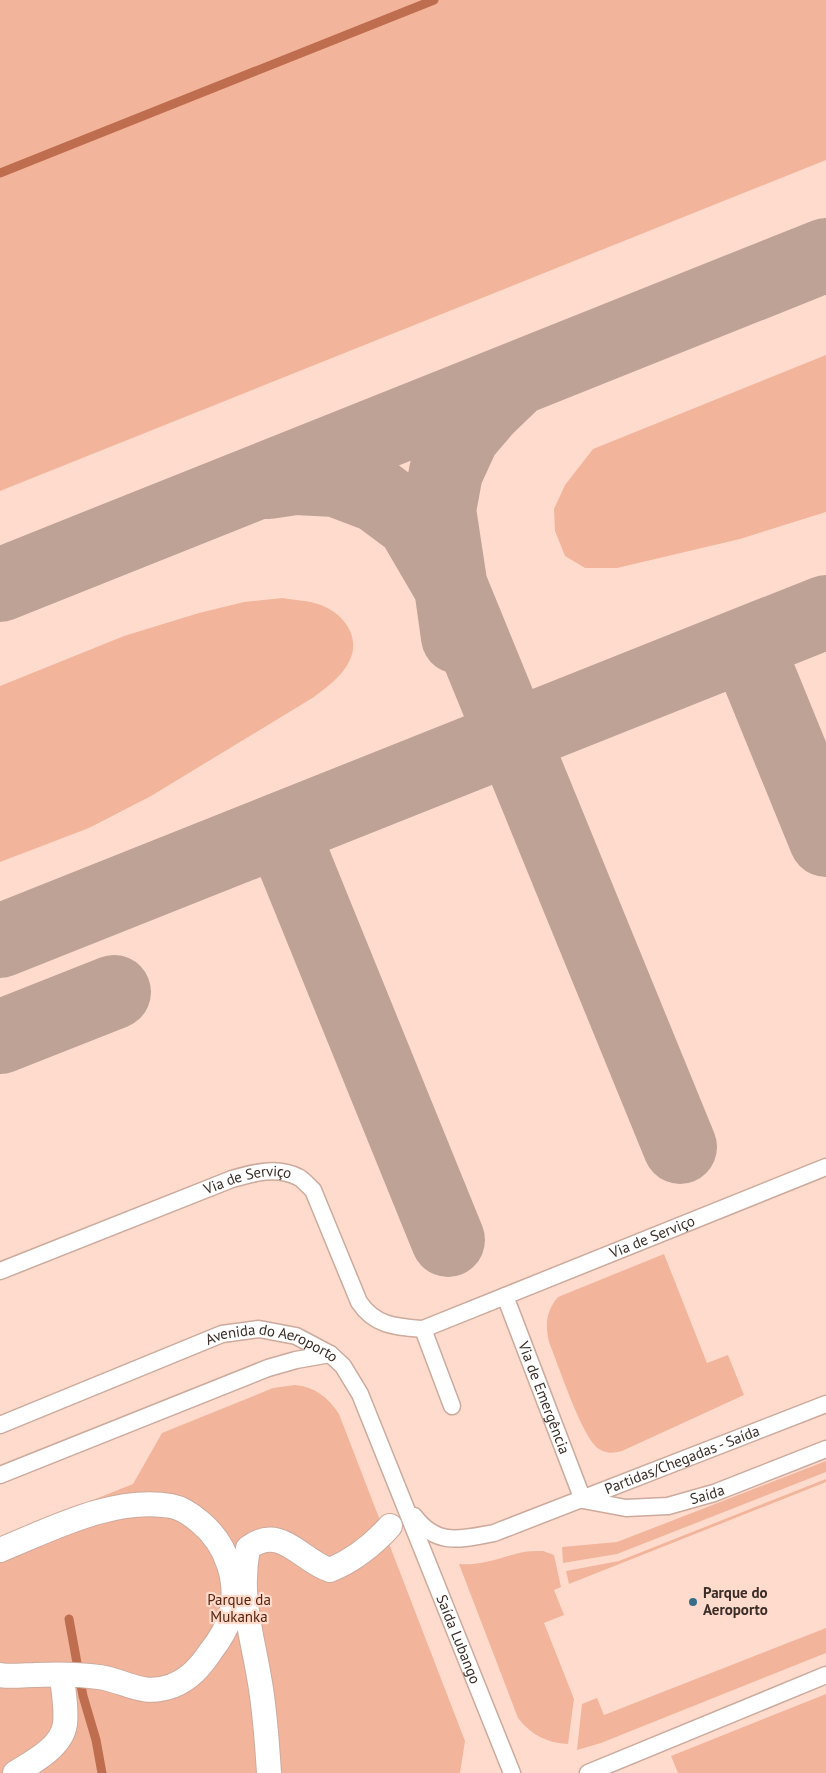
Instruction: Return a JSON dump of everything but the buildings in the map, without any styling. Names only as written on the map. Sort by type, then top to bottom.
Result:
[{"type":"street","points":[[0,1550],[94,1513],[131,1505],[156,1504],[173,1506],[190,1514],[217,1538],[226,1555],[232,1577],[233,1599],[230,1619],[216,1645],[195,1672],[173,1685],[160,1689],[146,1690],[100,1677],[0,1675]]},
{"type":"street","points":[[268,1773],[263,1698],[246,1608],[245,1574],[248,1548],[257,1541],[267,1538],[278,1540],[288,1544],[322,1568],[330,1570],[351,1560],[373,1544],[390,1526]]},
{"type":"street","points":[[15,1773],[37,1759],[61,1736],[65,1725],[74,1676]]},
{"type":"lane","name":"Via de Serviço","points":[[0,1271],[232,1179],[254,1172],[279,1171],[299,1177],[313,1190],[364,1310],[371,1316],[392,1326],[422,1329],[826,1167]]},
{"type":"lane","name":"Via de Emergência","points":[[505,1296],[583,1500]]},
{"type":"lane","name":"Avenida do Aeroporto","points":[[0,1425],[222,1334],[259,1329],[296,1336],[330,1354]]},
{"type":"lane","points":[[422,1329],[452,1406]]},
{"type":"lane","name":"Avenida do Aeroporto","points":[[0,1476],[268,1368],[296,1360],[330,1354]]},
{"type":"lane","name":"Saída Lubango","points":[[330,1354],[343,1366],[360,1394],[512,1773]]},
{"type":"lane","name":"Partidas/Chegadas - Saída","points":[[539,1517],[826,1404]]},
{"type":"lane","name":"Saída","points":[[583,1500],[626,1508],[668,1506],[714,1494],[826,1449]]},
{"type":"lane","name":"Saída Lubango","points":[[405,1504],[422,1527],[436,1536],[455,1540],[494,1534],[539,1517]]},
{"type":"lane","points":[[588,1773],[826,1674]]},
{"type":"green space","points":[[0,0],[826,0],[826,160],[0,491]]},
{"type":"green space","points":[[826,355],[826,512],[740,539],[617,568],[585,568],[565,556],[555,531],[554,509],[565,485],[593,449]]},
{"type":"green space","points":[[283,598],[324,606],[340,617],[351,633],[353,652],[346,667],[333,681],[314,697],[151,796],[89,828],[0,862],[0,686],[124,636],[199,613],[244,602]]},
{"type":"green space","points":[[664,1254],[707,1363],[728,1355],[744,1395],[622,1451],[605,1452],[592,1442],[571,1400],[549,1342],[547,1324],[549,1313],[558,1297]]},
{"type":"green space","name":"Parque da Mukanka","points":[[295,1385],[309,1388],[320,1394],[326,1398],[339,1414],[465,1741],[460,1773],[0,1773],[0,1537],[133,1484],[162,1433],[273,1388]]},
{"type":"green space","points":[[826,1461],[826,1472],[617,1554],[563,1563],[562,1547],[617,1542]]},
{"type":"green space","points":[[826,1479],[826,1482],[569,1584],[566,1571],[619,1561]]},
{"type":"green space","points":[[543,1551],[554,1555],[561,1587],[554,1590],[564,1615],[544,1623],[574,1699],[568,1744],[553,1742],[540,1737],[528,1729],[518,1718],[459,1564],[482,1563],[522,1552]]},
{"type":"green space","points":[[826,1628],[826,1653],[601,1743],[577,1750],[582,1704],[597,1698],[604,1715]]},
{"type":"green space","points":[[826,1694],[826,1773],[678,1773],[671,1756]]},
{"type":"waterway","points":[[0,173],[434,0]]},
{"type":"waterway","points":[[69,1619],[83,1696],[96,1740],[102,1773]]},
{"type":"taxiway","points":[[0,585],[826,255]]},
{"type":"taxiway","points":[[450,582],[439,510],[446,472],[463,435],[487,407],[514,381]]},
{"type":"taxiway","points":[[269,482],[296,478],[336,480],[378,496],[413,522],[451,587],[458,637]]},
{"type":"taxiway","points":[[451,587],[680,1147]]},
{"type":"taxiway","points":[[0,941],[826,612]]},
{"type":"taxiway","points":[[746,644],[826,840]]},
{"type":"taxiway","points":[[281,829],[448,1240]]},
{"type":"taxiway","points":[[0,1037],[114,992]]},
{"type":"place","name":"Parque do Aeroporto","points":[[693,1602]]}]
